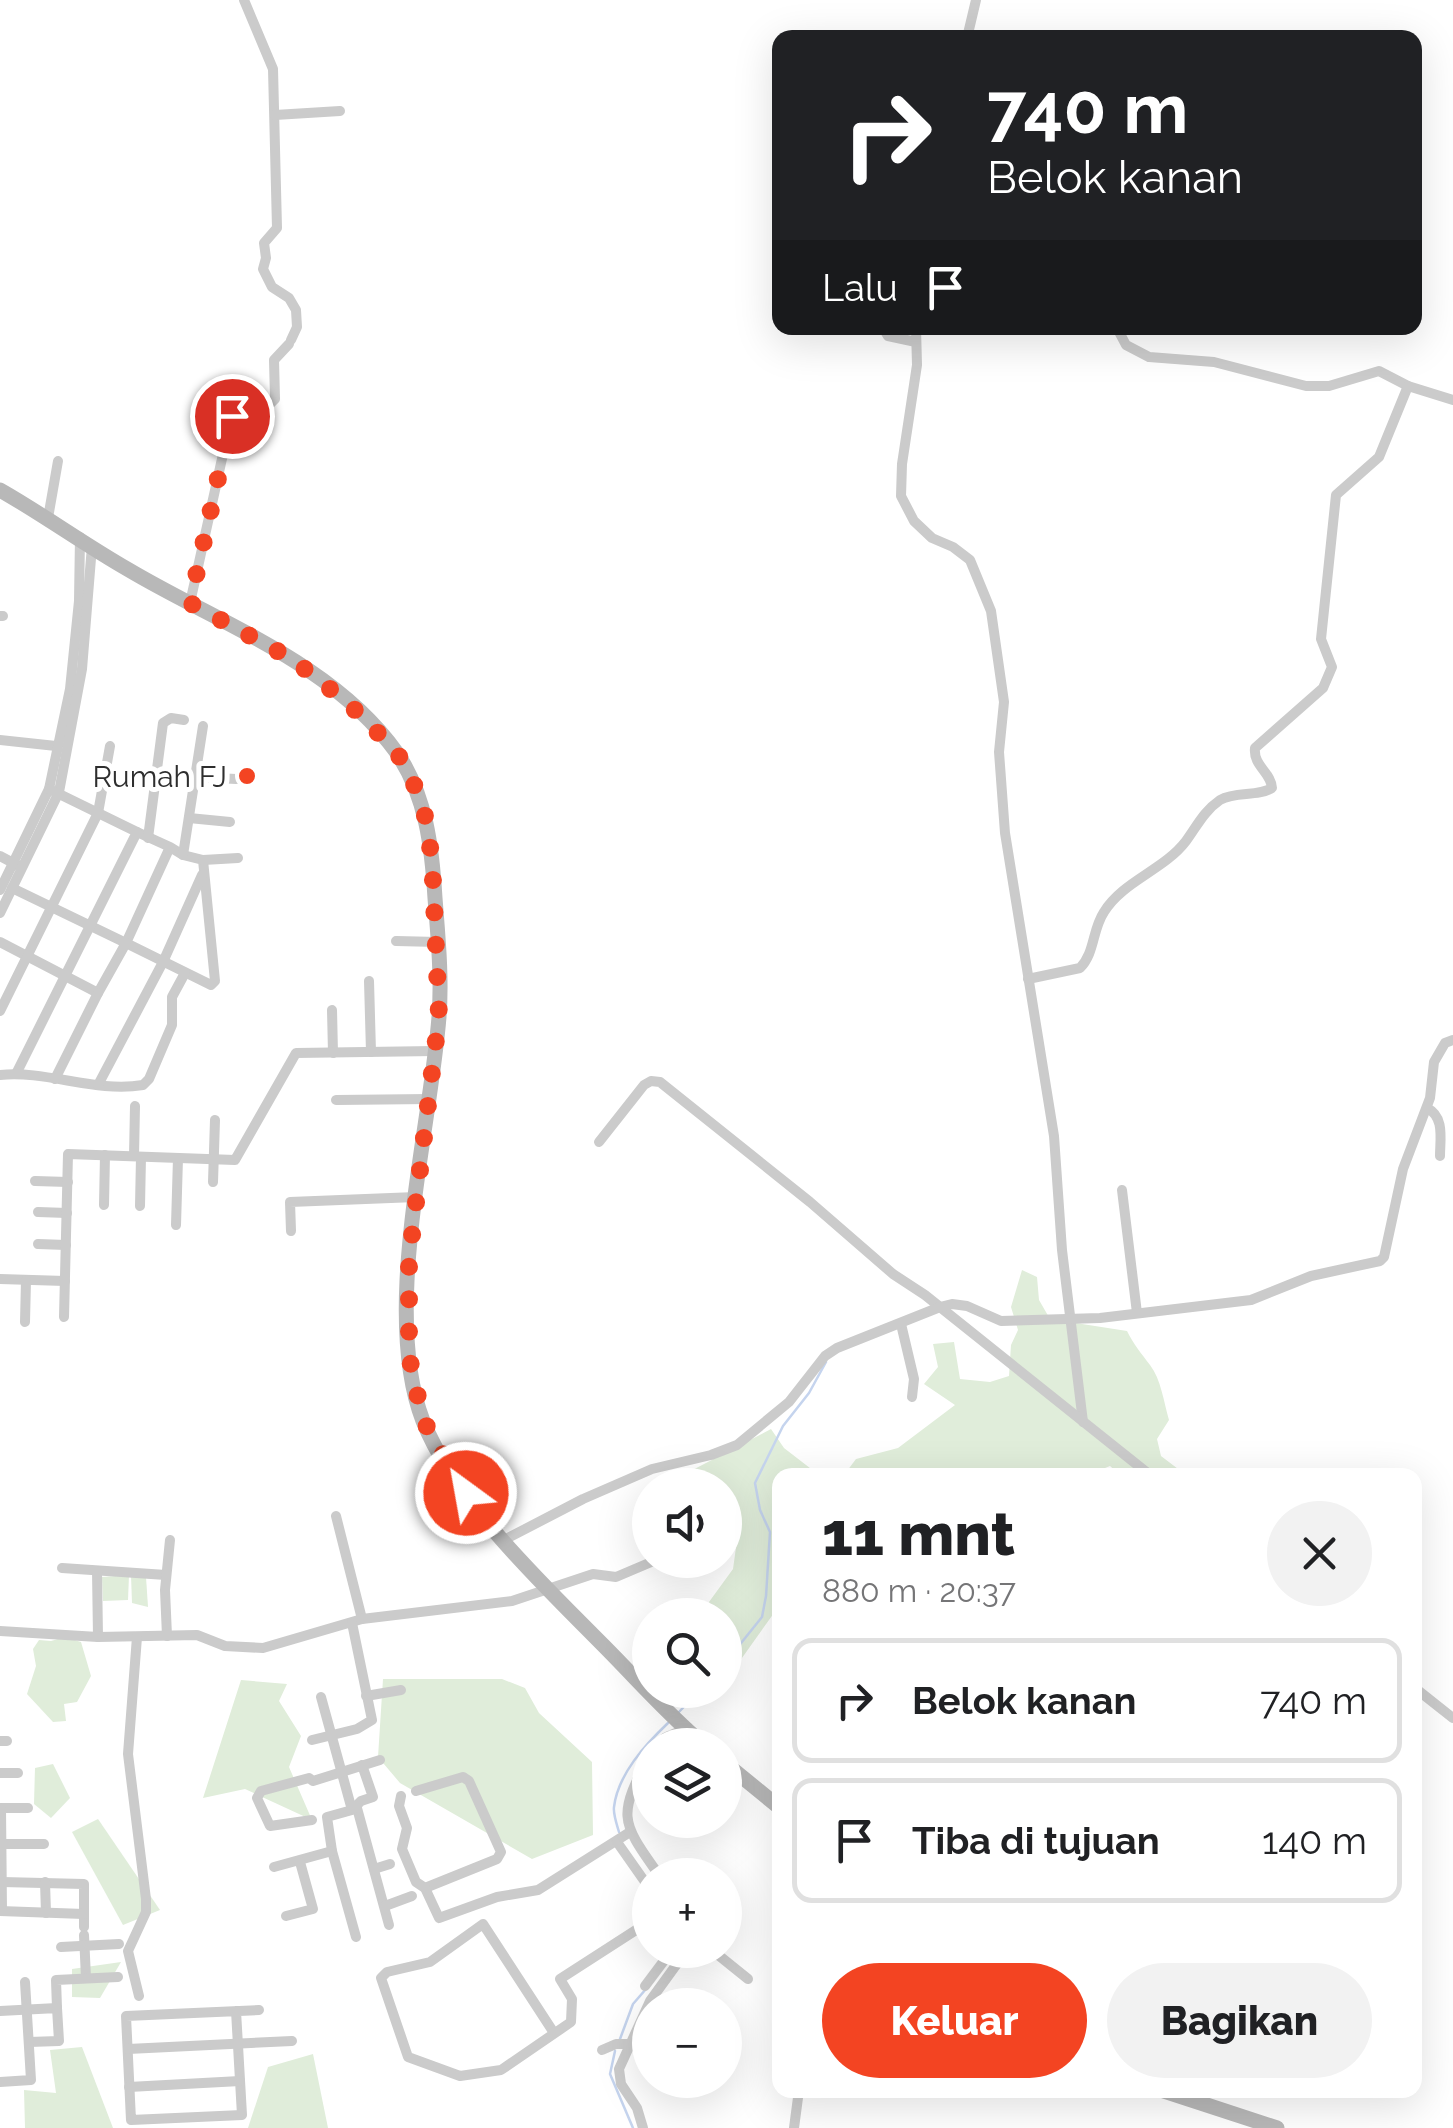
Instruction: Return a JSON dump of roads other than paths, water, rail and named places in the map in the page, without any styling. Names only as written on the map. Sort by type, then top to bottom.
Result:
[{"type":"main road","points":[[0,490],[127,569],[292,659],[348,703],[395,750],[410,773],[425,816],[438,942],[439,1015],[409,1260],[409,1356],[423,1420],[456,1478],[548,1592],[684,1728]]},
{"type":"main road","points":[[742,1777],[772,1801]]},
{"type":"main road","points":[[1185,2098],[1277,2128]]},
{"type":"street","points":[[190,603],[230,418],[258,414],[275,399],[274,360],[297,327],[296,310],[289,298],[272,287],[263,269],[264,243],[277,228],[275,115],[269,55],[244,0]]},
{"type":"street","points":[[969,30],[976,0]]},
{"type":"street","points":[[275,115],[340,111]]},
{"type":"street","points":[[887,335],[916,342]]},
{"type":"street","points":[[916,335],[918,366],[902,464],[901,496],[914,521],[932,538],[970,560],[990,611],[1004,702],[999,752],[1004,833],[1054,1136],[1083,1422]]},
{"type":"street","points":[[1121,335],[1126,345],[1149,358],[1214,362],[1317,388],[1380,371],[1408,386],[1453,400]]},
{"type":"street","points":[[1028,978],[1080,968],[1091,952],[1092,937],[1104,910],[1185,842],[1206,812],[1226,797],[1258,794],[1272,788],[1255,748],[1323,688],[1332,667],[1321,639],[1336,495],[1379,457],[1408,386]]},
{"type":"street","points":[[48,518],[58,460]]},
{"type":"street","points":[[54,790],[56,746],[70,688],[86,541]]},
{"type":"street","points":[[0,913],[6,889],[54,790],[82,670],[86,541]]},
{"type":"street","points":[[148,838],[163,723],[171,718],[184,720]]},
{"type":"street","points":[[183,855],[203,726]]},
{"type":"street","points":[[0,740],[56,746]]},
{"type":"street","points":[[0,1012],[98,813],[110,746]]},
{"type":"street","points":[[197,777],[236,779]]},
{"type":"street","points":[[54,790],[204,865],[238,858]]},
{"type":"street","points":[[190,818],[230,822]]},
{"type":"street","points":[[16,1074],[137,832]]},
{"type":"street","points":[[56,1079],[170,847]]},
{"type":"street","points":[[0,856],[18,865]]},
{"type":"street","points":[[6,889],[92,924],[208,985],[215,981],[204,865]]},
{"type":"street","points":[[98,1085],[163,962],[204,865]]},
{"type":"street","points":[[396,941],[438,942]]},
{"type":"street","points":[[0,942],[98,993]]},
{"type":"street","points":[[0,1075],[98,1085],[138,1086],[149,1080],[172,1025],[172,997],[185,972]]},
{"type":"street","points":[[370,981],[371,1052]]},
{"type":"street","points":[[332,1010],[333,1053]]},
{"type":"street","points":[[504,1540],[652,1469],[710,1456],[737,1445],[789,1402],[825,1356],[852,1340],[940,1307],[967,1306],[1001,1321],[1137,1313],[1251,1300],[1311,1276],[1380,1261],[1403,1168],[1427,1108],[1438,1052],[1445,1042],[1453,1040]]},
{"type":"street","points":[[64,1317],[68,1154],[235,1160],[296,1053],[434,1051]]},
{"type":"street","points":[[599,1142],[644,1085],[660,1082],[810,1202],[892,1274],[940,1307],[1141,1468]]},
{"type":"street","points":[[336,1100],[428,1100]]},
{"type":"street","points":[[135,1106],[140,1206]]},
{"type":"street","points":[[1427,1108],[1435,1112],[1447,1132],[1440,1156]]},
{"type":"street","points":[[213,1182],[215,1120]]},
{"type":"street","points":[[104,1204],[105,1156]]},
{"type":"street","points":[[176,1225],[178,1158]]},
{"type":"street","points":[[34,1181],[68,1182]]},
{"type":"street","points":[[1122,1190],[1137,1313]]},
{"type":"street","points":[[291,1230],[290,1202],[416,1197]]},
{"type":"street","points":[[38,1212],[67,1213]]},
{"type":"street","points":[[38,1244],[66,1245]]},
{"type":"street","points":[[0,1279],[65,1281]]},
{"type":"street","points":[[25,1322],[26,1280]]},
{"type":"street","points":[[901,1324],[914,1379],[912,1398]]},
{"type":"street","points":[[312,1740],[357,1729],[372,1720],[336,1516]]},
{"type":"street","points":[[167,1636],[170,1540]]},
{"type":"street","points":[[62,1568],[166,1575]]},
{"type":"street","points":[[0,1631],[98,1637],[197,1635],[246,1650],[278,1645],[357,1621],[512,1601],[593,1574],[616,1577],[632,1570]]},
{"type":"street","points":[[97,1572],[98,1637]]},
{"type":"street","points":[[136,1636],[128,1754],[146,1912],[128,1951],[139,1996]]},
{"type":"street","points":[[366,1696],[400,1690]]},
{"type":"street","points":[[1422,1694],[1453,1718]]},
{"type":"street","points":[[321,1697],[390,1925]]},
{"type":"street","points":[[362,1765],[373,1798],[360,1801],[355,1809],[319,1819],[270,1826],[258,1798],[261,1791],[308,1778],[313,1781],[362,1765],[380,1760]]},
{"type":"street","points":[[0,1773],[18,1773]]},
{"type":"street","points":[[416,1790],[463,1777],[469,1781],[501,1852],[497,1859],[425,1888]]},
{"type":"street","points":[[632,1793],[625,1808],[625,1837],[635,1858]]},
{"type":"street","points":[[400,1796],[399,1806],[408,1828],[402,1849],[416,1882],[425,1888],[433,1920],[497,1897],[538,1890],[625,1837]]},
{"type":"street","points":[[28,1808],[1,1808],[1,1912],[84,1914]]},
{"type":"street","points":[[319,1819],[356,1937]]},
{"type":"street","points":[[625,1837],[644,1858]]},
{"type":"street","points":[[2,1844],[44,1844]]},
{"type":"street","points":[[274,1867],[332,1851]]},
{"type":"street","points":[[286,1916],[313,1909],[300,1862]]},
{"type":"street","points":[[374,1869],[390,1864]]},
{"type":"street","points":[[2,1882],[84,1884],[86,1978]]},
{"type":"street","points":[[45,1882],[46,1912]]},
{"type":"street","points":[[385,1906],[412,1896]]},
{"type":"street","points":[[475,1912],[554,2033]]},
{"type":"street","points":[[483,1924],[430,1962],[387,1972],[381,1978],[408,2057],[460,2076],[501,2070],[571,2022],[572,1999],[560,1979],[632,1932]]},
{"type":"street","points":[[60,1947],[84,1936],[119,1944]]},
{"type":"street","points":[[645,1986],[663,1968]]},
{"type":"street","points":[[644,2128],[619,2074],[623,2044],[669,1968]]},
{"type":"street","points":[[735,1968],[748,1978]]},
{"type":"street","points":[[28,2042],[59,2041],[56,1980],[118,1976]]},
{"type":"street","points":[[0,2082],[31,2080],[25,1982]]},
{"type":"street","points":[[0,2011],[57,2008]]},
{"type":"street","points":[[236,2011],[242,2115],[216,2122],[131,2120],[126,2016],[236,2011],[259,2010]]},
{"type":"street","points":[[128,2049],[292,2041]]},
{"type":"street","points":[[602,2050],[623,2044]]},
{"type":"street","points":[[130,2087],[240,2082]]},
{"type":"street","points":[[794,2128],[798,2098]]},
{"type":"waterway","points":[[742,1642],[762,1617],[766,1596],[770,1532],[760,1510],[755,1483],[783,1426],[809,1393],[826,1362]]},
{"type":"waterway","points":[[677,1714],[683,1708]]},
{"type":"waterway","points":[[619,1832],[614,1810],[621,1783],[642,1751],[668,1723]]},
{"type":"waterway","points":[[620,2039],[632,2007]]},
{"type":"waterway","points":[[615,2051],[610,2074],[633,2128]]},
{"type":"place","name":"Rumah FJ","points":[[247,776]]}]
